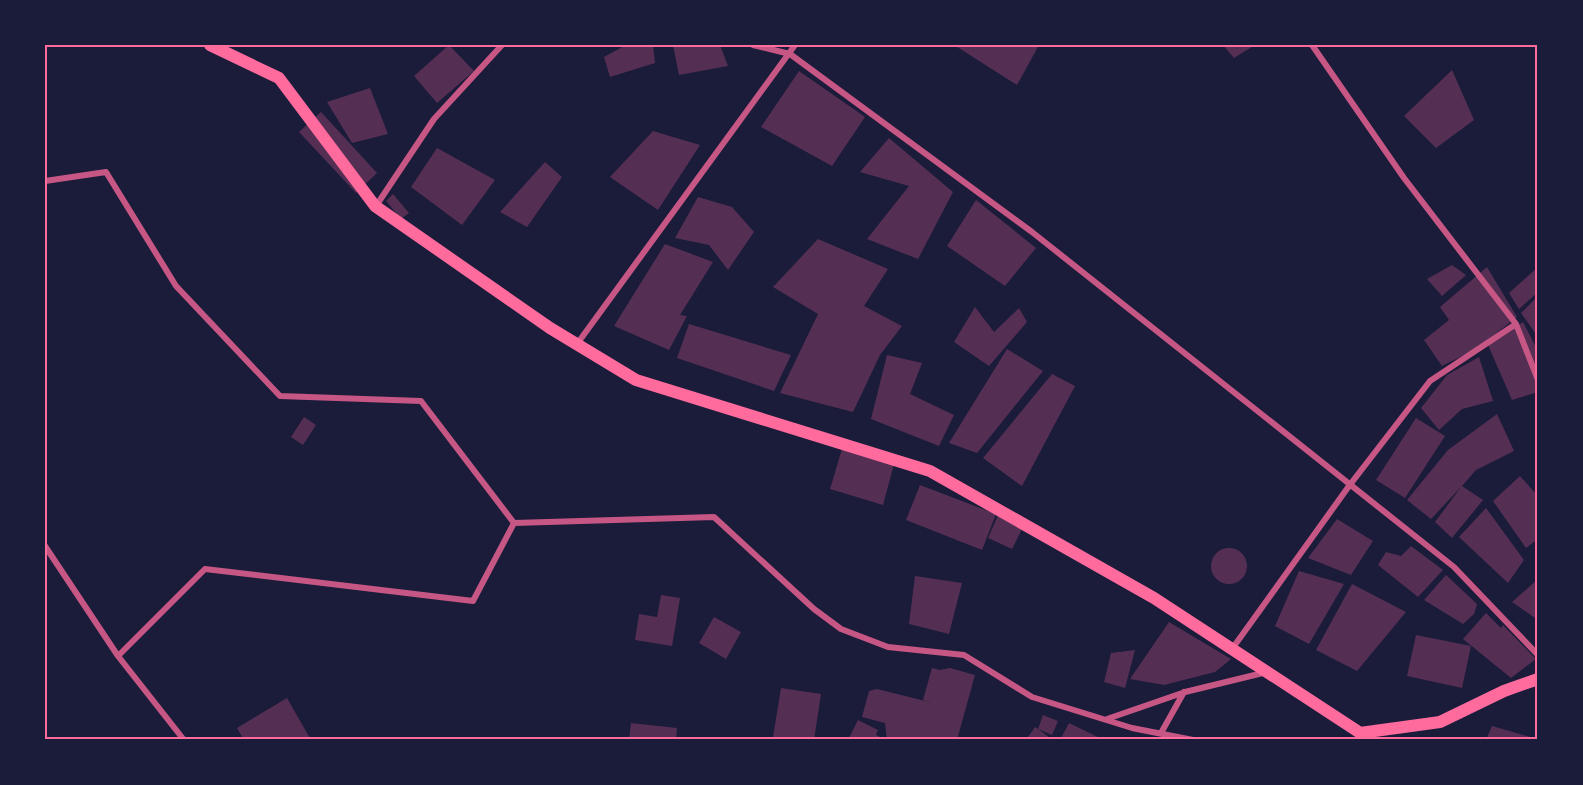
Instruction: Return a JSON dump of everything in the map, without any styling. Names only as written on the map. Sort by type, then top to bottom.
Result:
[{"type":"main road","points":[[210,45],[279,78],[375,206],[577,344],[636,380],[930,471],[1154,598],[1366,736],[1440,722],[1504,691],[1538,679]]},
{"type":"street","points":[[375,206],[434,119],[502,45]]},
{"type":"street","points":[[753,45],[790,54],[1032,232],[1349,486],[1454,567],[1538,655]]},
{"type":"street","points":[[577,344],[795,45]]},
{"type":"street","points":[[1312,45],[1404,178],[1516,324],[1538,380]]},
{"type":"street","points":[[45,181],[106,172],[176,286],[280,396],[422,401],[514,523]]},
{"type":"street","points":[[1232,649],[1349,486],[1430,381],[1516,324]]},
{"type":"street","points":[[514,523],[714,517],[814,609],[841,629],[888,648],[964,655],[1032,697],[1106,720],[1193,740]]},
{"type":"street","points":[[118,656],[205,569],[473,601],[514,523]]},
{"type":"street","points":[[45,546],[118,656],[184,740]]},
{"type":"street","points":[[1106,720],[1185,692],[1267,672]]},
{"type":"street","points":[[1161,734],[1185,692]]},
{"type":"building","points":[[449,45],[474,71],[437,103],[414,76]]},
{"type":"building","points":[[626,45],[653,45],[655,63],[610,77],[604,57]]},
{"type":"building","points":[[673,45],[720,45],[728,66],[679,75]]},
{"type":"building","points":[[954,45],[1039,45],[1017,85]]},
{"type":"building","points":[[1223,45],[1255,45],[1234,58]]},
{"type":"building","points":[[1452,70],[1474,120],[1436,148],[1404,116]]},
{"type":"building","points":[[799,71],[865,117],[832,166],[761,127]]},
{"type":"building","points":[[370,88],[388,134],[352,143],[327,102]]},
{"type":"building","points":[[321,112],[377,173],[356,193],[299,132]]},
{"type":"building","points":[[653,131],[700,145],[658,210],[610,177]]},
{"type":"building","points":[[889,138],[953,192],[918,259],[867,239],[909,186],[860,172]]},
{"type":"building","points":[[437,148],[495,180],[462,225],[411,187]]},
{"type":"building","points":[[545,162],[562,177],[527,227],[500,212]]},
{"type":"building","points":[[393,194],[409,213],[401,219],[386,201]]},
{"type":"building","points":[[698,197],[732,207],[754,232],[728,270],[709,245],[675,238]]},
{"type":"building","points":[[976,200],[1036,248],[1005,286],[947,246]]},
{"type":"building","points":[[818,239],[888,269],[864,306],[902,326],[880,355],[853,412],[780,393],[818,314],[773,287]]},
{"type":"building","points":[[665,244],[713,262],[680,315],[687,316],[669,350],[614,326]]},
{"type":"building","points":[[1452,265],[1466,275],[1442,296],[1427,279]]},
{"type":"building","points":[[1487,267],[1517,317],[1476,349],[1442,366],[1424,340],[1449,320],[1440,307]]},
{"type":"building","points":[[1538,267],[1538,292],[1519,309],[1509,293]]},
{"type":"building","points":[[1538,296],[1538,337],[1521,313]]},
{"type":"building","points":[[975,307],[994,332],[1019,308],[1027,322],[989,366],[954,342]]},
{"type":"building","points":[[1523,322],[1538,351],[1538,392],[1512,400],[1488,345]]},
{"type":"building","points":[[689,324],[791,355],[774,391],[677,358]]},
{"type":"building","points":[[1007,349],[1043,371],[977,453],[949,443]]},
{"type":"building","points":[[887,355],[922,363],[910,394],[954,415],[939,446],[871,419]]},
{"type":"building","points":[[1479,357],[1493,401],[1462,409],[1439,430],[1421,408],[1447,375]]},
{"type":"building","points":[[1052,374],[1075,386],[1022,486],[983,458]]},
{"type":"building","points":[[1497,414],[1514,451],[1476,470],[1462,486],[1483,500],[1452,538],[1435,522],[1461,487],[1431,519],[1407,500],[1448,450]]},
{"type":"building","points":[[304,417],[316,425],[303,445],[291,437]]},
{"type":"building","points":[[1416,418],[1445,436],[1405,498],[1376,480]]},
{"type":"building","points":[[842,449],[894,464],[883,505],[830,489]]},
{"type":"building","points":[[1520,476],[1538,496],[1538,539],[1526,548],[1493,501]]},
{"type":"building","points":[[920,485],[996,514],[982,550],[906,520]]},
{"type":"building","points":[[1486,508],[1524,560],[1508,583],[1459,537]]},
{"type":"building","points":[[999,513],[1024,525],[1012,549],[988,538]]},
{"type":"building","points":[[1337,519],[1373,541],[1351,575],[1308,558]]},
{"type":"building","points":[[1411,546],[1443,570],[1418,597],[1378,565],[1386,552],[1401,556]]},
{"type":"building","points":[[1229,548],[1242,553],[1247,566],[1242,579],[1229,584],[1216,579],[1211,566],[1216,553]]},
{"type":"building","points":[[1299,571],[1344,584],[1309,644],[1275,626]]},
{"type":"building","points":[[1446,575],[1477,604],[1474,614],[1463,624],[1424,600]]},
{"type":"building","points":[[915,576],[962,583],[949,634],[909,624]]},
{"type":"building","points":[[1538,579],[1538,620],[1512,602]]},
{"type":"building","points":[[1352,584],[1406,612],[1357,671],[1316,650]]},
{"type":"building","points":[[661,595],[680,598],[672,646],[635,640],[639,614],[657,617]]},
{"type":"building","points":[[1486,613],[1501,628],[1503,625],[1536,659],[1511,678],[1463,639]]},
{"type":"building","points":[[714,617],[741,632],[726,659],[699,643]]},
{"type":"building","points":[[1169,622],[1231,659],[1215,672],[1164,685],[1130,679]]},
{"type":"building","points":[[1416,635],[1471,646],[1462,688],[1407,676]]},
{"type":"building","points":[[1135,650],[1125,688],[1104,682],[1111,653]]},
{"type":"building","points":[[932,668],[940,670],[950,668],[975,675],[957,740],[887,740],[885,723],[862,717],[869,691],[877,689],[933,703],[923,700]]},
{"type":"building","points":[[781,688],[821,694],[814,740],[773,737]]},
{"type":"building","points":[[287,698],[311,740],[244,740],[237,728]]},
{"type":"building","points":[[1043,715],[1058,721],[1052,735],[1038,729]]},
{"type":"building","points":[[858,720],[878,730],[876,735],[886,740],[848,740]]},
{"type":"building","points":[[631,723],[677,728],[676,740],[629,740]]},
{"type":"building","points":[[1069,723],[1104,740],[1060,740]]},
{"type":"building","points":[[1492,726],[1537,739],[1537,740],[1486,740]]},
{"type":"building","points":[[1035,727],[1053,740],[1026,740]]}]
